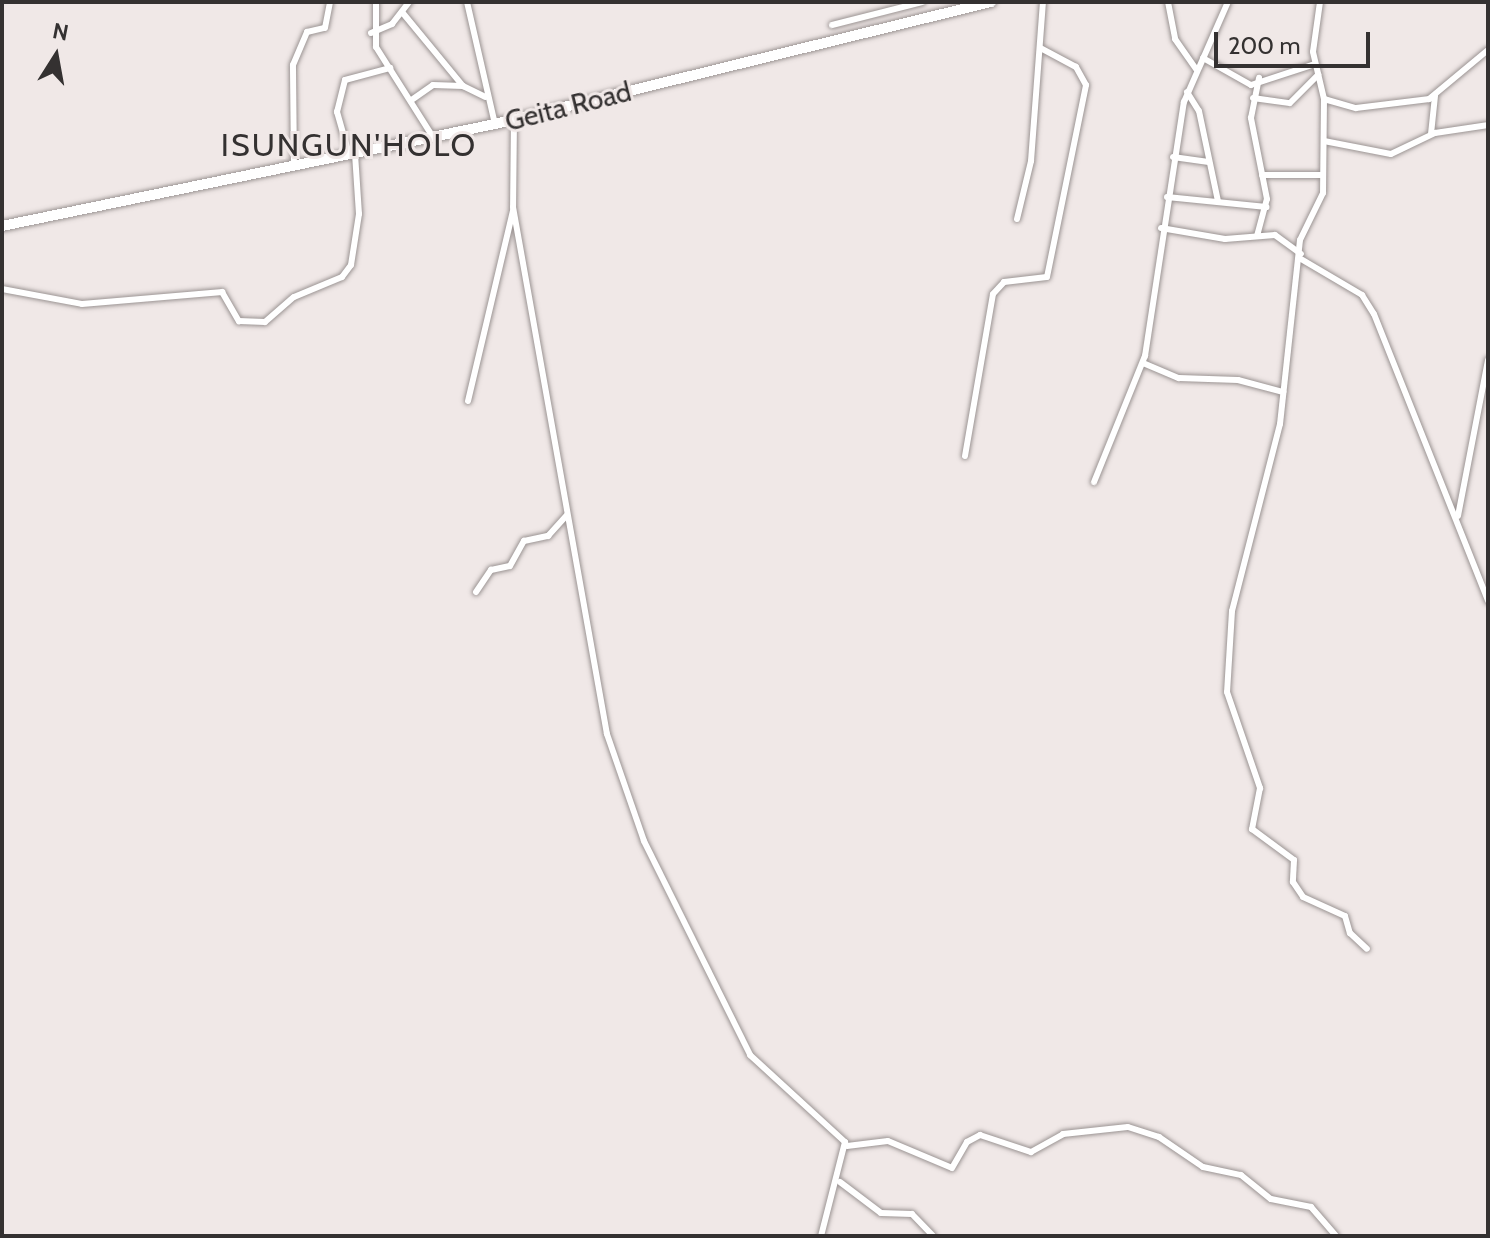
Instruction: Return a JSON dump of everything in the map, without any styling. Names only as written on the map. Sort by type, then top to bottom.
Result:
[{"type":"highway","name":"Geita Road","points":[[2,226],[495,124],[991,2]]},
{"type":"street","points":[[294,165],[293,65],[307,32],[324,30],[330,2]]},
{"type":"street","points":[[376,2],[371,33],[433,137]]},
{"type":"street","points":[[371,33],[402,12],[409,2]]},
{"type":"street","points":[[467,2],[486,97],[495,124]]},
{"type":"street","points":[[832,25],[922,2]]},
{"type":"street","points":[[1017,219],[1031,161],[1043,2]]},
{"type":"street","points":[[1168,2],[1175,39],[1197,70]]},
{"type":"street","points":[[1094,482],[1143,363],[1161,228],[1187,92],[1228,2]]},
{"type":"street","points":[[1320,2],[1315,64],[1324,99],[1323,175],[1301,257],[1283,392],[1232,611],[1227,692],[1260,788],[1252,829],[1294,860],[1293,882],[1303,897],[1345,916],[1350,933],[1367,949]]},
{"type":"street","points":[[402,12],[463,86]]},
{"type":"street","points":[[965,456],[993,294],[1004,282],[1047,277],[1086,85],[1076,67],[1041,48]]},
{"type":"street","points":[[1324,99],[1376,107],[1435,95],[1488,50]]},
{"type":"street","points":[[1203,58],[1251,85],[1259,78],[1315,64]]},
{"type":"street","points":[[2,289],[82,304],[222,292],[239,321],[265,322],[294,297],[342,277],[351,265],[359,214],[352,154],[337,112],[345,80],[390,68]]},
{"type":"street","points":[[1253,98],[1290,103],[1318,75]]},
{"type":"street","points":[[1257,236],[1266,207],[1253,98],[1259,78]]},
{"type":"street","points":[[413,99],[433,85],[463,86],[486,97]]},
{"type":"street","points":[[1187,92],[1210,162],[1218,201]]},
{"type":"street","points":[[1431,134],[1435,95]]},
{"type":"street","points":[[514,118],[513,207],[592,673],[644,841],[756,1064],[809,1104],[847,1146]]},
{"type":"street","points":[[1324,141],[1391,154],[1431,134],[1488,125]]},
{"type":"street","points":[[1173,157],[1210,162]]},
{"type":"street","points":[[1262,175],[1323,175]]},
{"type":"street","points":[[1167,197],[1266,207]]},
{"type":"street","points":[[468,401],[513,207]]},
{"type":"street","points":[[1161,228],[1225,239],[1275,235],[1369,304],[1488,601]]},
{"type":"street","points":[[1457,519],[1488,360]]},
{"type":"street","points":[[1143,363],[1179,378],[1238,380],[1283,392]]},
{"type":"street","points":[[476,592],[491,570],[510,566],[524,541],[548,536],[567,515]]},
{"type":"street","points":[[847,1146],[888,1141],[952,1168],[967,1142],[980,1135],[1031,1152],[1063,1134],[1128,1127],[1159,1137],[1203,1167],[1241,1175],[1271,1199],[1311,1207],[1336,1236]]},
{"type":"street","points":[[821,1236],[840,1182],[847,1146]]},
{"type":"street","points":[[840,1182],[881,1213],[912,1214],[933,1236]]},
{"type":"district","name":"ISUNGUN'HOLO","points":[[349,145]]}]
